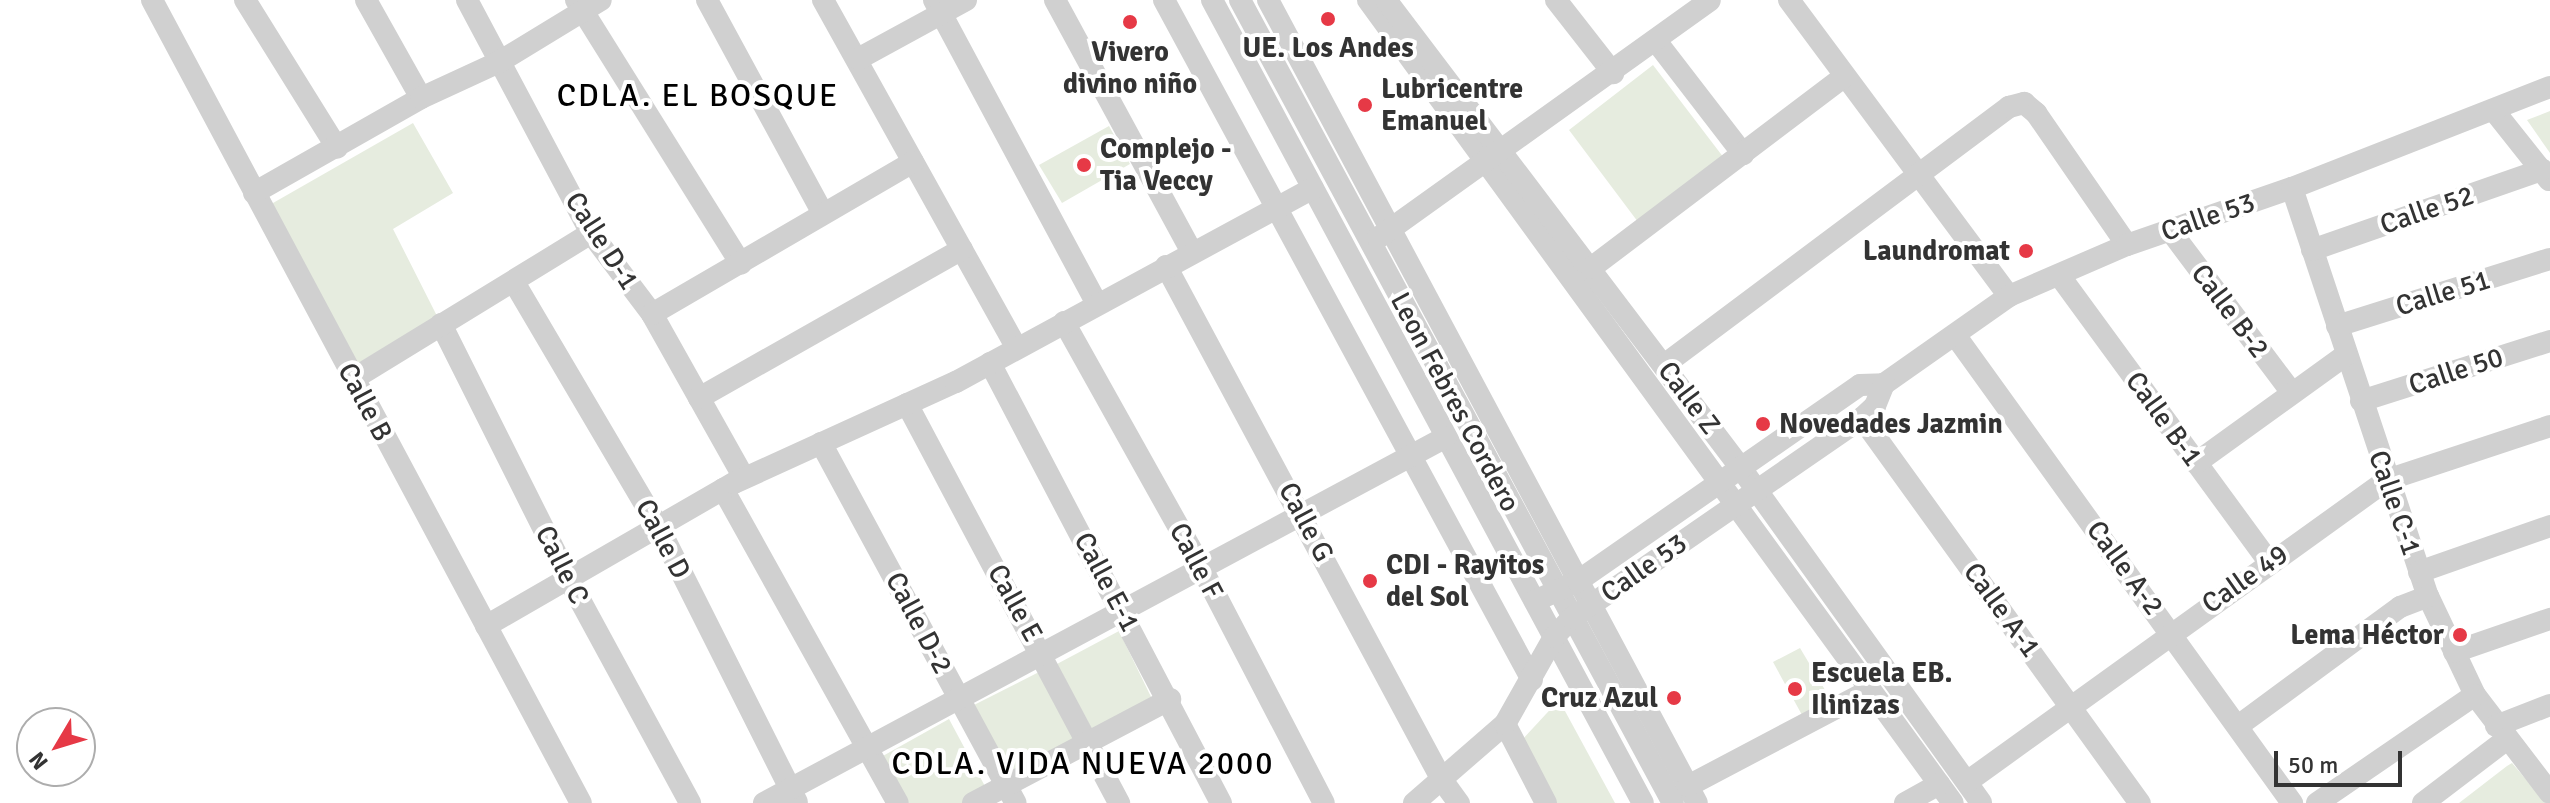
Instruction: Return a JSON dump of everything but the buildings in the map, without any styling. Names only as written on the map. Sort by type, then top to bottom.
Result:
[{"type":"street","name":"Calle B","points":[[152,0],[581,803]]},
{"type":"street","points":[[245,0],[337,148]]},
{"type":"street","points":[[366,0],[421,98]]},
{"type":"street","name":"Calle D-1","points":[[467,0],[591,233],[652,314],[699,398],[734,484],[868,750],[898,803]]},
{"type":"street","points":[[707,0],[823,214]]},
{"type":"street","points":[[823,0],[1017,348]]},
{"type":"street","points":[[858,59],[938,7],[966,0]]},
{"type":"street","points":[[1055,0],[1192,252]]},
{"type":"street","points":[[1164,0],[1272,207],[1532,680]]},
{"type":"street","name":"Leon Febres Cordero","points":[[1212,0],[1643,803]]},
{"type":"street","name":"Leon Febres Cordero","points":[[1240,0],[1515,513],[1568,587],[1681,784],[1673,803]]},
{"type":"street","points":[[1268,0],[1534,501],[1568,587]]},
{"type":"street","name":"Calle Z","points":[[1368,0],[1495,158],[1591,268],[1757,490],[1981,803]]},
{"type":"street","name":"Calle Z","points":[[1386,0],[1721,483],[1953,803]]},
{"type":"street","points":[[1556,0],[1613,73]]},
{"type":"street","points":[[1350,256],[1495,158],[1710,0]]},
{"type":"street","points":[[1789,0],[2009,296]]},
{"type":"street","points":[[254,193],[421,98],[499,62],[587,3],[741,264]]},
{"type":"street","points":[[938,7],[1097,304]]},
{"type":"street","points":[[1656,41],[1743,154]]},
{"type":"street","points":[[1591,268],[1844,77]]},
{"type":"street","name":"Calle 53","points":[[1535,601],[1568,587],[1860,385],[1884,384],[2009,296],[2127,245],[2292,188],[2495,112],[2550,87]]},
{"type":"street","points":[[1664,365],[1921,178],[2009,107],[2024,103],[2127,245]]},
{"type":"street","points":[[2495,112],[2546,176]]},
{"type":"street","points":[[1302,118],[1333,125]]},
{"type":"street","points":[[652,314],[913,162]]},
{"type":"street","points":[[1332,175],[1354,164]]},
{"type":"street","name":"Calle 52","points":[[2312,250],[2546,176]]},
{"type":"street","points":[[486,626],[734,484],[990,363],[1272,207],[1313,188]]},
{"type":"street","name":"Calle C-1","points":[[2292,188],[2428,596],[2475,695],[2550,793]]},
{"type":"street","name":"Calle B-2","points":[[2169,229],[2292,393]]},
{"type":"street","points":[[353,379],[591,233]]},
{"type":"street","points":[[699,398],[962,249]]},
{"type":"street","name":"Calle 51","points":[[2337,326],[2550,259]]},
{"type":"street","name":"Calle G","points":[[1166,266],[1442,780],[1459,803]]},
{"type":"street","name":"Calle B-1","points":[[2059,275],[2269,562]]},
{"type":"street","name":"Calle D","points":[[514,282],[658,526],[794,796]]},
{"type":"street","name":"Calle F","points":[[1064,322],[1200,565],[1324,803]]},
{"type":"street","name":"Calle C","points":[[441,324],[568,578],[690,803]]},
{"type":"street","name":"Calle A-2","points":[[1955,335],[2292,803]]},
{"type":"street","name":"Calle 50","points":[[2361,401],[2550,341]]},
{"type":"street","points":[[2196,463],[2346,355]]},
{"type":"street","name":"Calle E-1","points":[[990,363],[1170,699],[1221,803]]},
{"type":"street","name":"Calle 53","points":[[1414,803],[1505,724],[1554,637],[1582,612],[1862,418],[1875,406],[1884,384]]},
{"type":"street","name":"Calle E","points":[[907,404],[1043,654],[1119,803]]},
{"type":"street","points":[[1464,418],[1493,424]]},
{"type":"street","name":"Calle A-1","points":[[1862,418],[2140,803]]},
{"type":"street","name":"Calle 49","points":[[1967,782],[2171,632],[2387,480],[2550,426]]},
{"type":"street","points":[[764,803],[794,796],[868,750],[1200,565],[1302,515],[1446,437]]},
{"type":"street","name":"Calle D-2","points":[[821,443],[1012,794]]},
{"type":"street","points":[[1515,513],[1534,501]]},
{"type":"street","points":[[2419,572],[2550,526]]},
{"type":"street","points":[[2238,726],[2400,607],[2428,596]]},
{"type":"street","points":[[2454,652],[2550,619]]},
{"type":"street","points":[[1681,784],[1870,690]]},
{"type":"street","points":[[2317,803],[2475,695]]},
{"type":"street","points":[[973,803],[1012,794],[1089,744],[1170,699]]},
{"type":"street","points":[[2423,803],[2501,732],[2550,705]]},
{"type":"street","points":[[1505,724],[1546,803]]},
{"type":"street","points":[[1905,803],[1939,784]]},
{"type":"shaded area","points":[[1653,65],[1727,162],[1641,226],[1569,130]]},
{"type":"shaded area","points":[[2550,111],[2550,153],[2527,120]]},
{"type":"shaded area","points":[[413,123],[453,193],[393,229],[437,316],[352,367],[266,207]]},
{"type":"shaded area","name":"Complejo - Tia Veccy","points":[[1109,126],[1130,164],[1062,203],[1039,165]]},
{"type":"shaded area","points":[[1119,631],[1154,703],[1095,735],[1057,664]]},
{"type":"shaded area","points":[[1800,648],[1831,700],[1802,715],[1773,662]]},
{"type":"shaded area","points":[[1039,672],[1078,745],[1011,777],[972,706]]},
{"type":"shaded area","points":[[1559,700],[1615,803],[1556,803],[1522,740]]},
{"type":"shaded area","points":[[949,719],[987,790],[962,803],[904,803],[881,757]]},
{"type":"shaded area","points":[[2512,763],[2546,803],[2459,803],[2507,766]]},
{"type":"place","name":"UE. Los Andes","points":[[1328,19]]},
{"type":"place","name":"Vivero divino niño","points":[[1130,22]]},
{"type":"place","name":"Lubricentre Emanuel","points":[[1365,105]]},
{"type":"place","name":"Complejo - Tia Veccy","points":[[1084,165]]},
{"type":"place","name":"Laundromat","points":[[2026,251]]},
{"type":"place","name":"Novedades Jazmin","points":[[1763,424]]},
{"type":"place","name":"CDI - Rayitos del Sol","points":[[1370,581]]},
{"type":"place","name":"Lema Héctor","points":[[2460,635]]},
{"type":"place","name":"Escuela EB. Ilinizas","points":[[1795,689]]},
{"type":"place","name":"Cruz Azul","points":[[1674,698]]},
{"type":"district","name":"CDLA. EL BOSQUE","points":[[698,96]]},
{"type":"district","name":"CDLA. VIDA NUEVA 2000","points":[[1083,764]]}]
